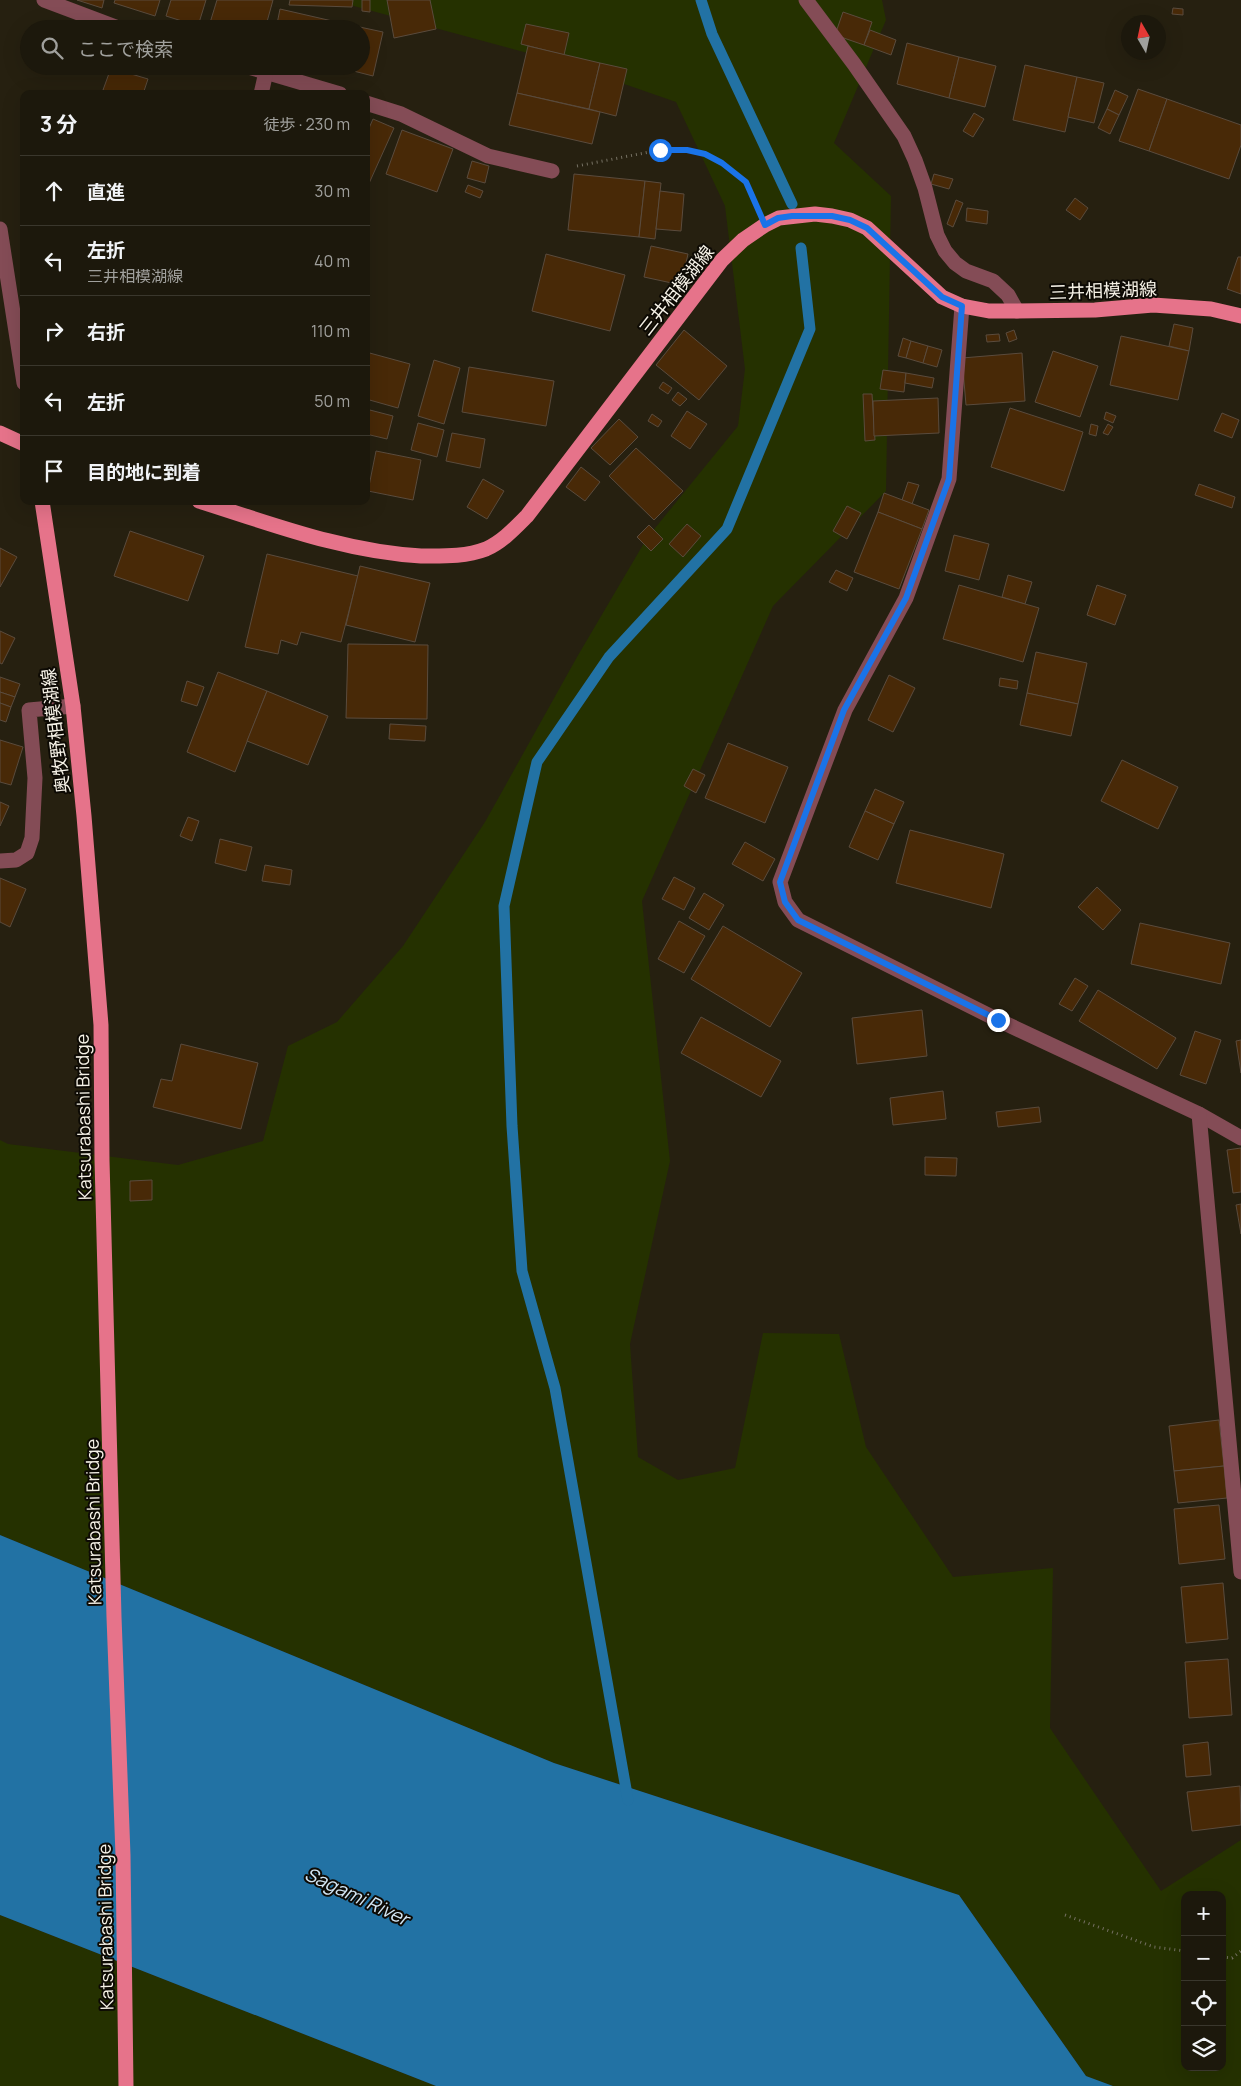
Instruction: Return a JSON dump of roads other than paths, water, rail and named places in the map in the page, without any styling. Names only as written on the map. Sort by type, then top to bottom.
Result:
[{"type":"main road","name":"三井相模湖線","points":[[212,505],[345,546],[393,554],[444,556],[466,554],[486,548],[508,534],[527,516],[722,260],[743,240],[778,218],[832,216],[850,220],[867,228],[942,297],[962,306],[989,310],[1017,311],[1095,310],[1153,305],[1211,309],[1241,316]]},
{"type":"main road","points":[[0,433],[20,442]]},
{"type":"main road","name":"奥牧野相模湖線","points":[[43,505],[73,706],[96,957]]},
{"type":"main road","name":"Katsurabashi Bridge","points":[[96,957],[101,1025],[114,1617],[123,1854],[126,2086]]},
{"type":"street","points":[[44,0],[97,20]]},
{"type":"street","points":[[806,0],[854,64],[904,136],[925,188],[937,234],[945,251],[955,263],[966,271],[993,281],[1008,296],[1017,311]]},
{"type":"street","points":[[262,90],[265,75]]},
{"type":"street","points":[[276,75],[327,90]]},
{"type":"street","points":[[370,104],[401,114],[488,156],[552,170]]},
{"type":"street","points":[[0,228],[20,357]]},
{"type":"street","points":[[962,306],[949,479],[906,598],[844,710],[780,882],[785,902],[798,920],[998,1020],[1199,1114],[1241,1138]]},
{"type":"street","points":[[0,861],[16,860],[27,853],[32,838],[35,778],[29,710],[73,706]]},
{"type":"street","points":[[1199,1114],[1241,1572]]},
{"type":"water","name":"Sagami River","points":[[0,1535],[554,1763],[959,1895],[1086,2076],[1113,2086],[436,2086],[0,1915]]},
{"type":"waterway","points":[[701,0],[712,34],[792,204]]},
{"type":"waterway","points":[[628,1800],[555,1388],[522,1271],[512,1126],[504,906],[537,762],[609,657],[727,529],[810,329],[801,248]]}]
